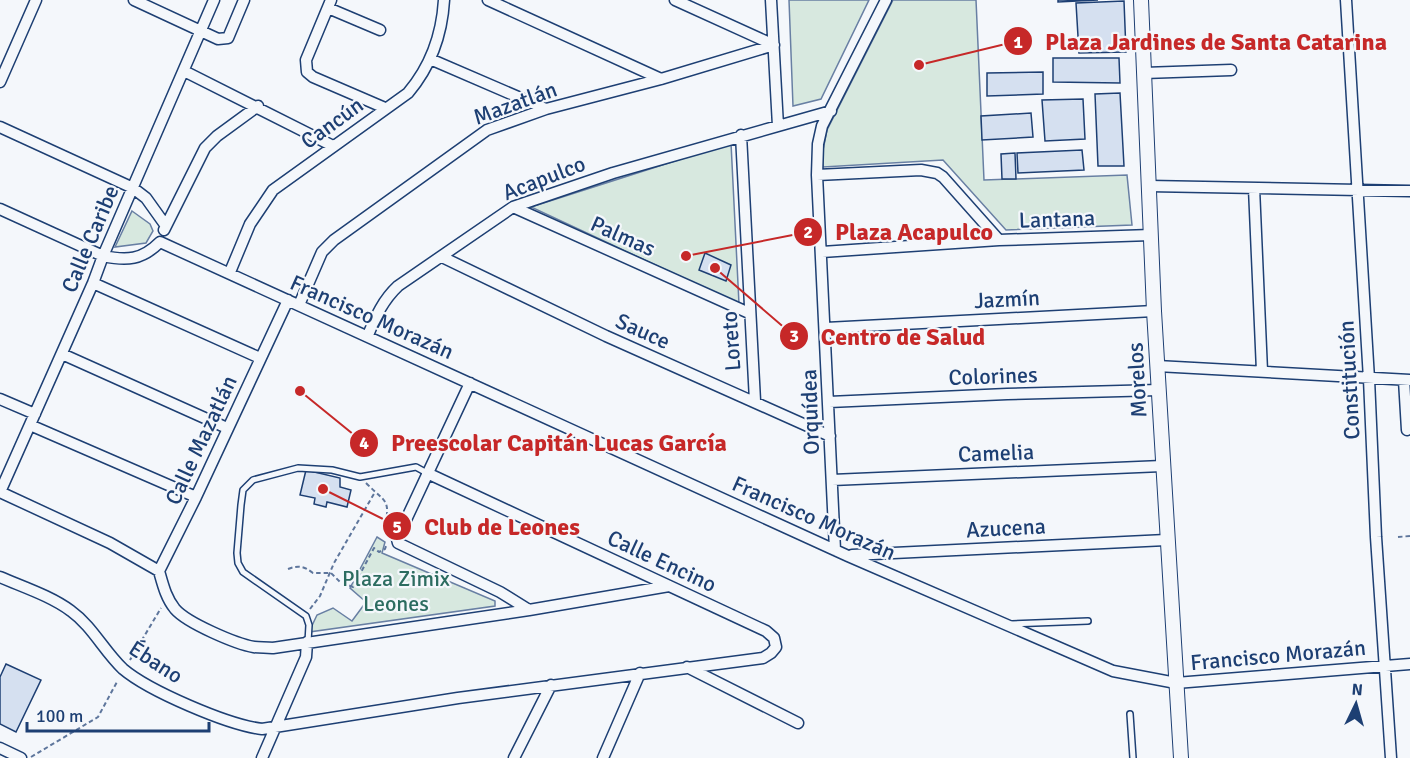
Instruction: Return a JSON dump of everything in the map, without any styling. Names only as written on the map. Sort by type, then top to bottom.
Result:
[{"type":"street","points":[[0,82],[36,0]]},
{"type":"street","points":[[134,0],[218,39],[228,38],[244,0]]},
{"type":"street","name":"Calle Caribe","points":[[0,492],[93,283],[214,0]]},
{"type":"street","name":"Cancún","points":[[230,272],[250,224],[273,190],[408,93],[419,80],[430,60],[442,19],[444,0]]},
{"type":"street","points":[[488,0],[661,80]]},
{"type":"street","points":[[675,0],[774,45]]},
{"type":"street","points":[[771,0],[778,126]]},
{"type":"street","name":"Orquídea","points":[[836,550],[817,175],[822,126],[886,0]]},
{"type":"street","name":"Morelos","points":[[1141,0],[1162,466],[1181,758]]},
{"type":"street","name":"Constitución","points":[[1346,0],[1369,379],[1376,537],[1391,758]]},
{"type":"street","points":[[380,30],[329,4],[305,67],[313,77],[385,108]]},
{"type":"street","name":"Mazatlán","points":[[293,302],[322,252],[334,240],[487,130],[546,109],[661,80],[774,45]]},
{"type":"street","points":[[430,60],[546,109]]},
{"type":"street","points":[[1144,73],[1231,70]]},
{"type":"street","points":[[184,71],[258,106],[333,146]]},
{"type":"street","points":[[0,209],[103,256],[114,259],[148,254],[160,242],[205,148],[217,136],[258,106]]},
{"type":"street","name":"Acapulco","points":[[368,335],[377,311],[386,297],[398,286],[513,207],[602,177],[741,135],[831,111]]},
{"type":"street","points":[[0,128],[133,188],[146,198],[166,226]]},
{"type":"street","name":"Loreto","points":[[741,135],[755,401]]},
{"type":"street","points":[[817,175],[921,170],[937,172],[999,240]]},
{"type":"street","points":[[1149,186],[1410,191]]},
{"type":"street","points":[[1254,188],[1262,371]]},
{"type":"street","name":"Palmas","points":[[513,207],[749,313]]},
{"type":"street","name":"Lantana","points":[[822,252],[999,240],[1151,235]]},
{"type":"street","name":"Francisco Morazán","points":[[160,242],[848,556],[1113,671],[1176,683],[1410,664]]},
{"type":"street","name":"Sauce","points":[[442,257],[606,336],[830,436]]},
{"type":"street","points":[[93,283],[260,358]]},
{"type":"street","name":"Calle Mazatlán","points":[[159,571],[260,358],[293,302]]},
{"type":"street","name":"Jazmín","points":[[826,328],[1154,311]]},
{"type":"street","points":[[62,354],[227,428]]},
{"type":"street","points":[[1157,366],[1407,380],[1407,430]]},
{"type":"street","points":[[470,382],[394,537],[398,543],[409,550],[500,592],[530,610]]},
{"type":"street","name":"Colorines","points":[[829,402],[1159,390]]},
{"type":"street","points":[[0,399],[32,420],[196,497]]},
{"type":"street","name":"Camelia","points":[[832,480],[1162,466]]},
{"type":"street","name":"Calle Encino","points":[[427,472],[766,631],[774,638],[776,646]]},
{"type":"street","points":[[0,492],[110,543],[159,571],[167,597],[186,619],[236,642],[254,647],[273,648],[530,610],[669,586]]},
{"type":"street","name":"Azucena","points":[[848,556],[1166,540]]},
{"type":"street","name":"Ébano","points":[[0,577],[70,610],[124,669],[167,694],[227,721],[261,729],[640,673],[763,658],[776,646]]},
{"type":"street","points":[[262,758],[306,657],[308,642]]},
{"type":"street","points":[[687,667],[798,723]]},
{"type":"street","points":[[603,758],[640,673]]},
{"type":"street","points":[[514,758],[551,686]]},
{"type":"street","points":[[0,748],[21,758]]},
{"type":"lane","points":[[308,642],[309,625],[306,616],[243,572],[238,563],[243,490],[253,480],[298,468],[332,470],[360,477],[416,467],[427,472]]},
{"type":"lane","points":[[1007,625],[1088,621]]},
{"type":"lane","points":[[1130,714],[1133,758]]},
{"type":"path","points":[[288,569],[297,565],[313,573],[331,573],[340,582],[353,587],[374,548],[379,552],[385,549],[394,537],[385,529],[388,513],[385,499],[360,477]]},
{"type":"path","points":[[306,616],[320,596],[334,563],[375,492]]},
{"type":"path","points":[[1398,537],[1410,536]]},
{"type":"path","points":[[28,758],[98,717],[167,597]]},
{"type":"green space","points":[[789,0],[869,0],[821,99],[793,106]]},
{"type":"green space","points":[[893,0],[976,0],[984,180],[1127,175],[1132,225],[1006,230],[943,160],[823,167],[822,155],[827,130]]},
{"type":"green space","points":[[731,143],[739,304],[531,207]]},
{"type":"green space","points":[[132,211],[150,224],[153,231],[146,243],[115,247]]},
{"type":"green space","name":"Plaza Zimix Leones","points":[[377,537],[385,542],[382,553],[495,601],[495,606],[309,632],[317,615],[333,608],[352,621],[366,602],[350,588]]},
{"type":"building","points":[[1058,0],[1098,0],[1058,2]]},
{"type":"building","points":[[1124,1],[1126,52],[1079,53],[1076,3]]},
{"type":"building","points":[[1053,58],[1119,58],[1120,83],[1053,82]]},
{"type":"building","points":[[1043,72],[1043,94],[987,96],[987,73]]},
{"type":"building","points":[[1120,93],[1124,166],[1098,166],[1095,94]]},
{"type":"building","points":[[1083,99],[1085,139],[1045,141],[1042,100]]},
{"type":"building","points":[[1031,113],[1033,137],[982,140],[981,116]]},
{"type":"building","points":[[1082,150],[1084,170],[1018,173],[1017,153]]},
{"type":"building","points":[[1015,153],[1016,179],[1002,179],[1001,154]]},
{"type":"building","points":[[705,253],[731,265],[726,281],[699,270]]},
{"type":"building","points":[[306,470],[340,478],[340,487],[351,490],[347,507],[327,502],[326,507],[314,504],[315,498],[300,495]]},
{"type":"building","points":[[6,664],[41,680],[16,732],[0,724],[0,677]]},
{"type":"place","name":"Plaza Jardines de Santa Catarina","points":[[919,65]]},
{"type":"place","name":"Plaza Acapulco","points":[[686,256]]},
{"type":"place","name":"Centro de Salud","points":[[715,268]]},
{"type":"place","name":"Preescolar Capitán Lucas García","points":[[300,391]]},
{"type":"place","name":"Club de Leones","points":[[323,489]]}]
